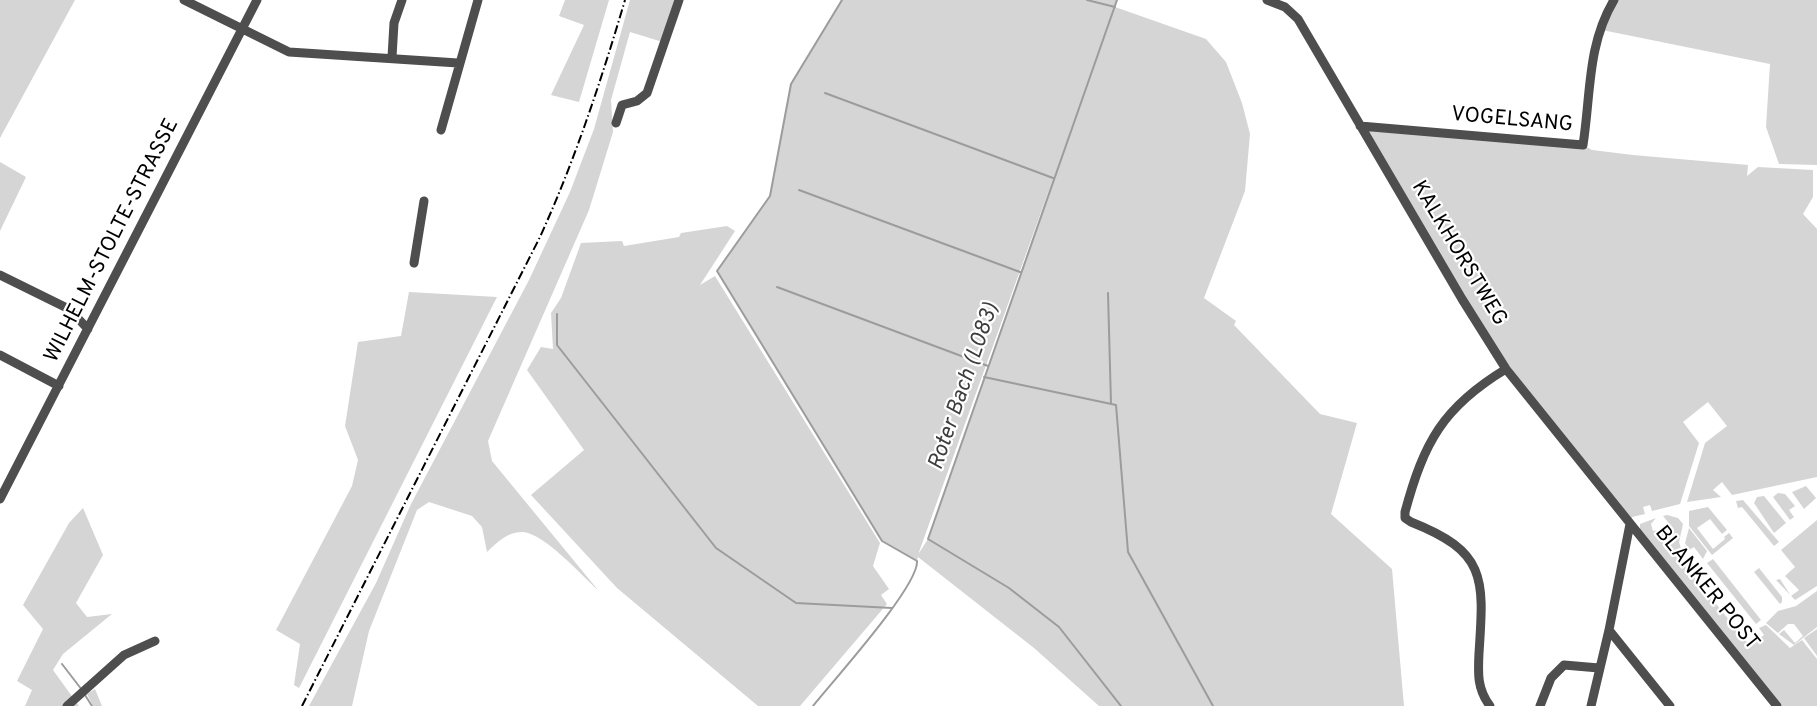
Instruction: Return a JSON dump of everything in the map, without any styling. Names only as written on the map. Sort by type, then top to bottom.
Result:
[{"type":"street","points":[[183,0],[289,51],[458,63]]},
{"type":"street","name":"WILHELM-STOLTE-STRASSE","points":[[0,499],[257,0]]},
{"type":"street","points":[[392,57],[394,23],[402,0]]},
{"type":"street","points":[[441,130],[458,63],[478,0]]},
{"type":"street","points":[[616,123],[622,105],[637,101],[647,93],[679,0]]},
{"type":"street","name":"KALKHORSTWEG","points":[[1267,0],[1285,7],[1298,19],[1506,369],[1630,524]]},
{"type":"street","name":"VOGELSANG","points":[[1360,126],[1582,145],[1595,39],[1614,0]]},
{"type":"street","points":[[414,263],[424,201]]},
{"type":"street","points":[[0,275],[69,309],[88,329]]},
{"type":"street","points":[[0,355],[59,386]]},
{"type":"street","points":[[1490,706],[1479,688],[1482,599],[1480,581],[1470,560],[1453,542],[1411,522],[1405,518],[1405,512],[1425,452],[1436,429],[1450,413],[1506,369]]},
{"type":"street","name":"BLANKER POST","points":[[1591,706],[1630,524]]},
{"type":"street","name":"BLANKER POST","points":[[1630,524],[1777,706]]},
{"type":"street","points":[[1609,630],[1670,706]]},
{"type":"street","points":[[67,706],[124,655],[155,641]]},
{"type":"street","points":[[1540,706],[1551,678],[1564,665],[1599,668]]},
{"type":"shaded area","points":[[0,0],[75,0],[0,138]]},
{"type":"shaded area","points":[[565,0],[609,0],[579,102],[551,95],[584,25],[559,16]]},
{"type":"shaded area","points":[[630,0],[679,0],[666,43],[630,32],[611,100],[613,132],[589,210],[488,441],[492,461],[598,590],[552,547],[532,534],[518,532],[508,535],[487,552],[482,527],[472,516],[429,502],[417,510],[369,631],[352,706],[309,706],[376,583],[411,504],[529,280],[570,192],[594,129]]},
{"type":"shaded area","points":[[842,0],[1117,0],[1115,7],[1206,39],[1226,62],[1242,103],[1250,134],[1245,191],[1204,298],[1236,321],[1234,325],[1320,414],[1357,423],[1331,514],[1392,569],[1404,706],[1099,706],[1034,648],[918,557],[917,561],[882,541],[717,271],[770,196],[791,84]],"holes":[[[1054,176],[928,539],[919,553]]]},
{"type":"shaded area","points":[[1618,0],[1817,0],[1817,165],[1779,164],[1766,127],[1770,64],[1602,30]]},
{"type":"shaded area","points":[[1360,126],[1583,145],[1592,150],[1633,155],[1748,165],[1747,176],[1758,167],[1813,170],[1813,197],[1803,214],[1817,229],[1817,477],[1732,495],[1722,482],[1713,490],[1721,497],[1687,502],[1705,443],[1727,426],[1708,402],[1683,422],[1699,443],[1680,504],[1652,511],[1650,505],[1643,507],[1645,514],[1632,517],[1630,524],[1506,369]]},
{"type":"shaded area","points":[[0,162],[26,177],[0,231]]},
{"type":"shaded area","points":[[727,226],[735,231],[700,285],[715,276],[880,543],[873,566],[889,589],[881,595],[887,604],[800,706],[758,706],[617,588],[531,495],[584,450],[527,370],[541,347],[553,349],[551,313],[561,298],[581,243],[622,241],[624,246],[679,237],[681,233]]},
{"type":"shaded area","points":[[409,292],[497,297],[299,688],[294,685],[300,644],[276,630],[352,486],[358,460],[345,426],[358,342],[401,336]]},
{"type":"shaded area","points":[[1806,486],[1816,498],[1804,509],[1792,492]]},
{"type":"shaded area","points":[[1778,493],[1785,494],[1795,506],[1789,510],[1794,517],[1790,520],[1773,497]]},
{"type":"shaded area","points":[[1764,496],[1786,523],[1774,533],[1754,503],[1757,497]]},
{"type":"shaded area","points":[[1743,500],[1779,542],[1774,546],[1742,507],[1738,508],[1736,501]]},
{"type":"shaded area","points":[[1708,507],[1727,530],[1722,534],[1710,519],[1697,528],[1713,549],[1729,533],[1733,538],[1712,555],[1689,526],[1689,511]]},
{"type":"shaded area","points":[[83,508],[103,555],[76,603],[87,617],[112,614],[63,654],[53,670],[79,706],[25,706],[32,690],[17,681],[43,629],[23,605],[69,523]]},
{"type":"shaded area","points":[[1663,516],[1678,518],[1683,524],[1679,542],[1683,555],[1679,558],[1750,646],[1764,635],[1759,628],[1766,625],[1790,648],[1802,640],[1817,659],[1817,706],[1782,706],[1648,541],[1640,529],[1640,524],[1656,518],[1651,524],[1653,531],[1667,528],[1668,522]]},
{"type":"shaded area","points":[[1817,520],[1817,586],[1795,600],[1791,596],[1799,590],[1785,576],[1795,567],[1781,550]]},
{"type":"shaded area","points":[[1689,528],[1707,551],[1703,559],[1694,547],[1689,550],[1685,543]]},
{"type":"shaded area","points":[[1713,559],[1761,620],[1756,624],[1707,563]]},
{"type":"shaded area","points":[[1759,568],[1782,597],[1780,604],[1754,572]]},
{"type":"shaded area","points":[[1780,579],[1791,595],[1776,580]]},
{"type":"shaded area","points":[[1817,591],[1817,627],[1794,645],[1779,634],[1784,630],[1795,643],[1803,636],[1794,624],[1788,624],[1778,633],[1766,623],[1778,611],[1796,606]]},
{"type":"shaded area","points":[[1817,629],[1817,656],[1804,638]]},
{"type":"shaded area","points":[[95,689],[102,706],[93,706],[87,694]]},
{"type":"waterway","points":[[813,706],[890,612],[914,573],[917,561],[882,541],[717,271],[770,196],[791,84],[842,0]]},
{"type":"waterway","points":[[1087,0],[1115,7]]},
{"type":"waterway","name":"Roter Bach (L083)","points":[[1117,0],[928,539],[1009,588],[1059,627],[1121,706]]},
{"type":"waterway","points":[[825,93],[1053,178]]},
{"type":"waterway","points":[[799,190],[1020,272]]},
{"type":"waterway","points":[[777,287],[988,366]]},
{"type":"waterway","points":[[1108,293],[1111,404]]},
{"type":"waterway","points":[[557,314],[557,345],[716,548],[796,603],[892,608]]},
{"type":"waterway","points":[[984,377],[1116,405],[1128,552],[1213,706]]},
{"type":"waterway","points":[[62,664],[82,690]]},
{"type":"waterway","points":[[85,695],[92,706]]},
{"type":"railway","points":[[302,706],[540,237],[587,120],[625,0]]}]
